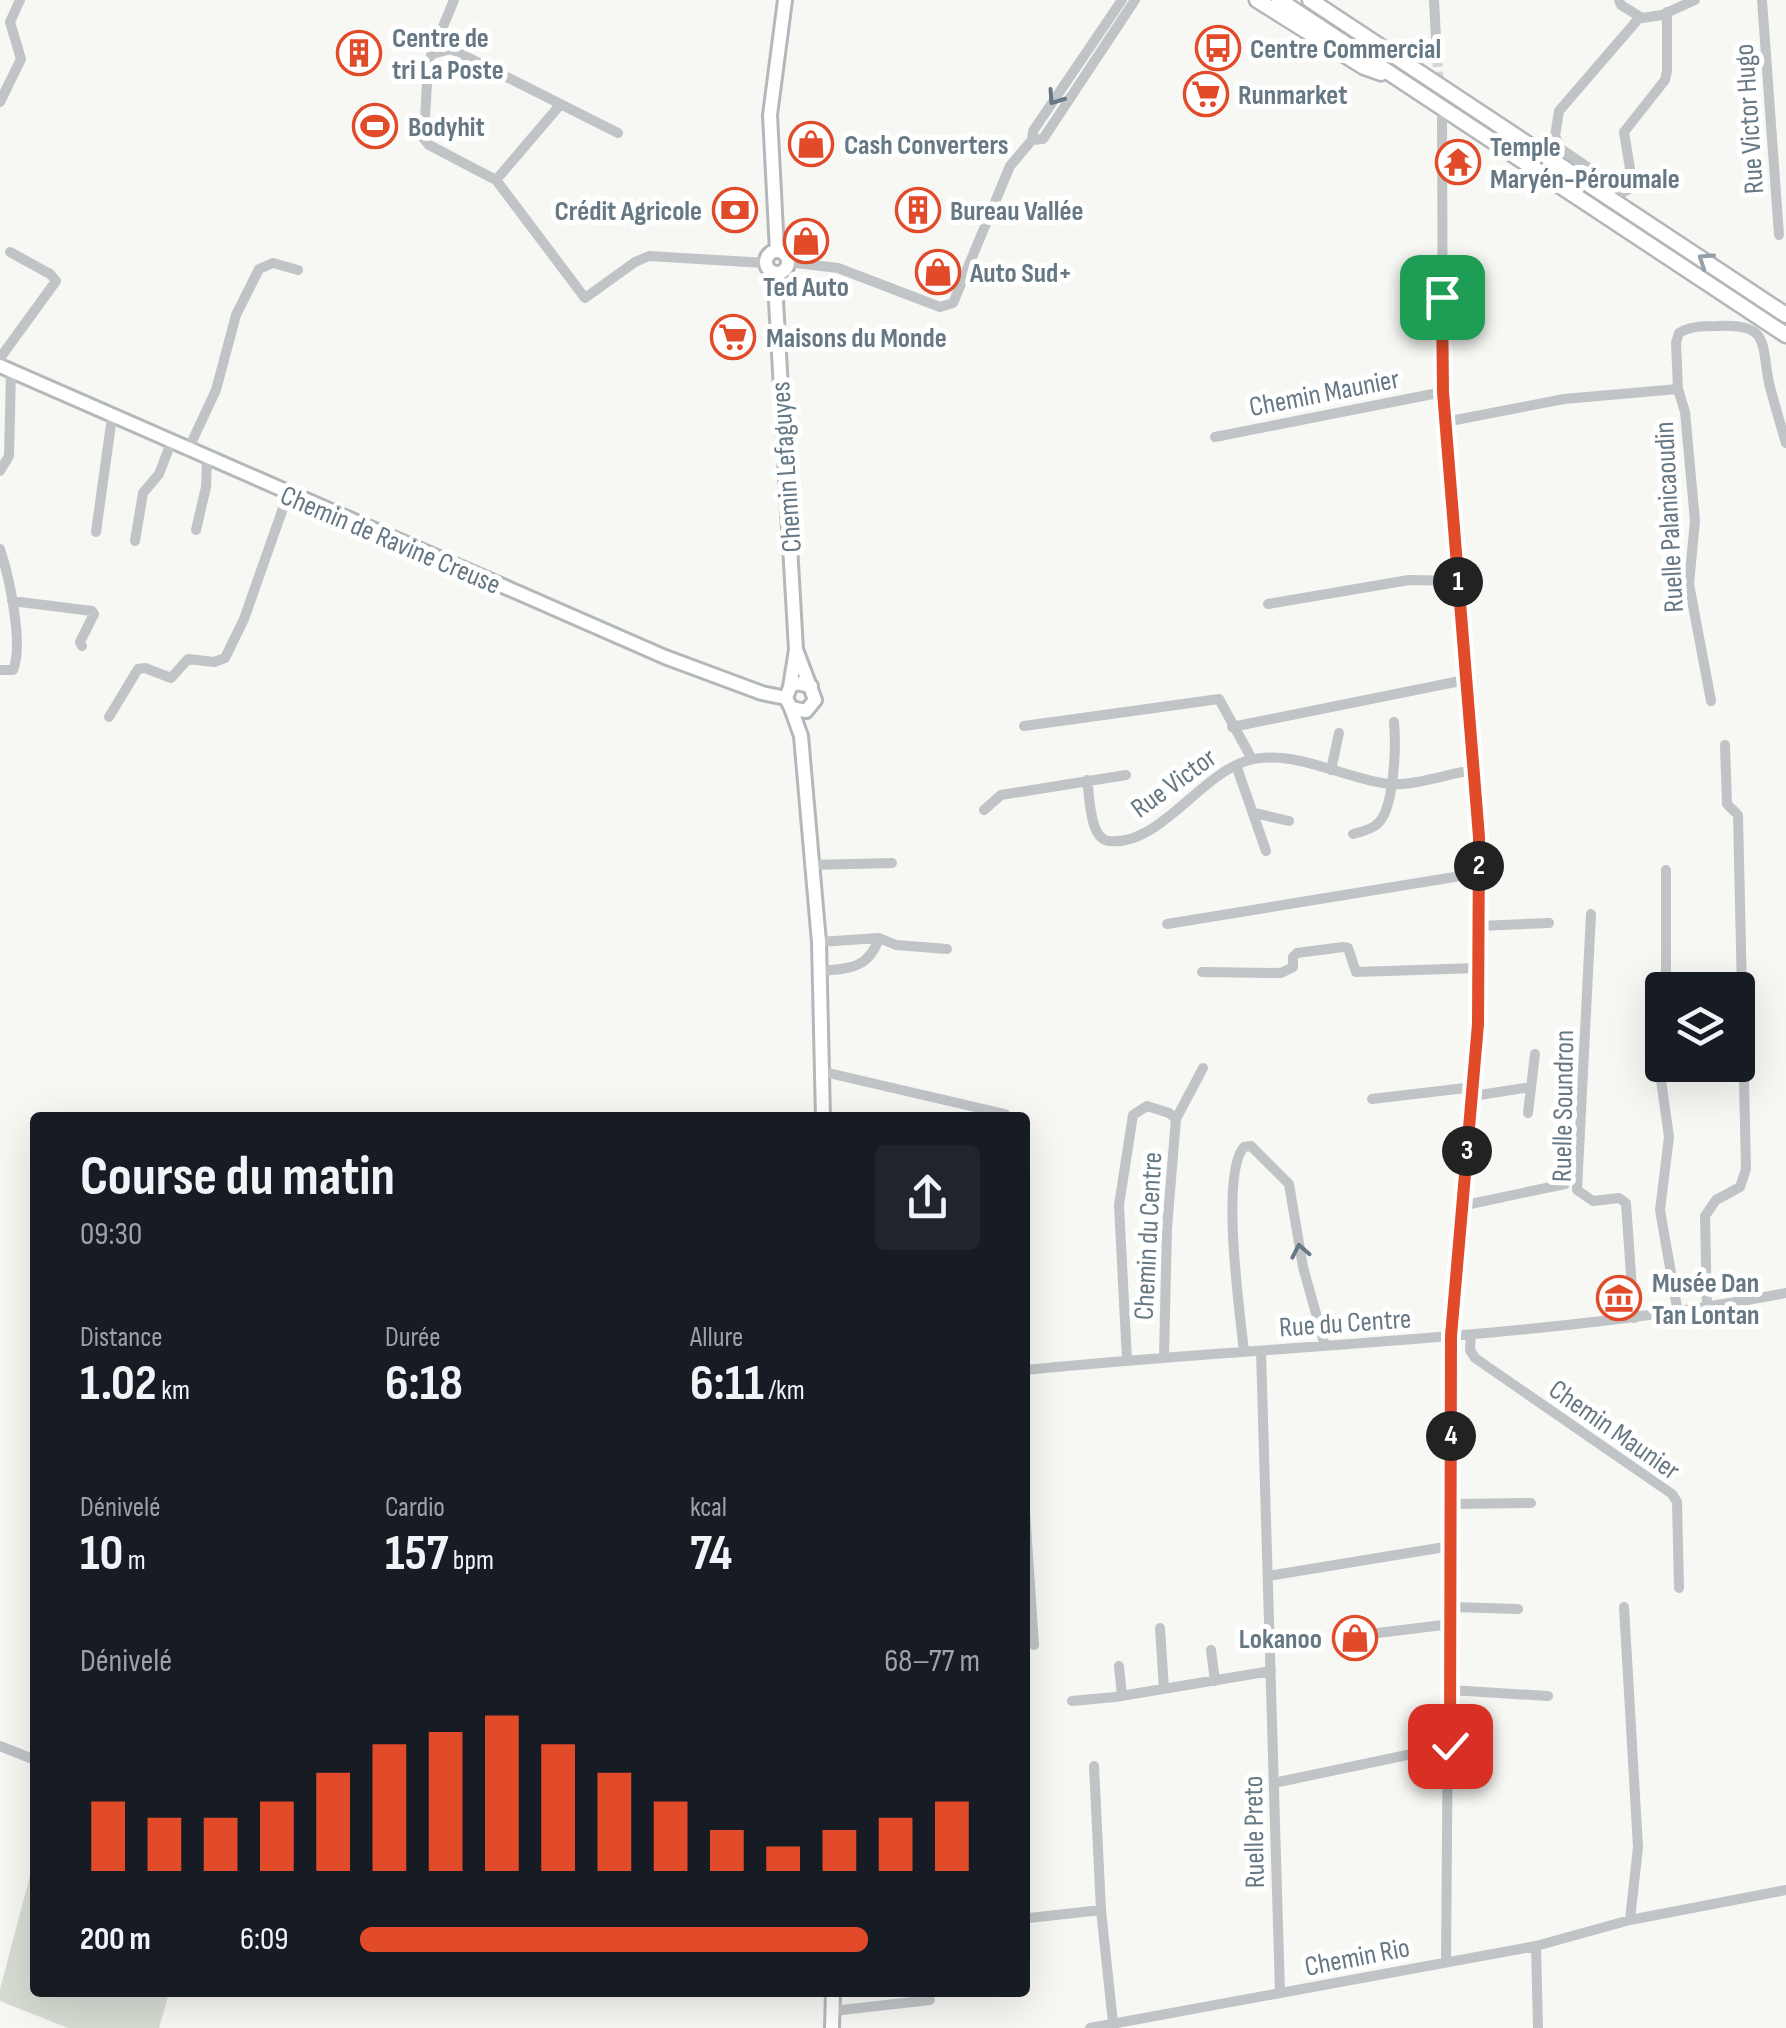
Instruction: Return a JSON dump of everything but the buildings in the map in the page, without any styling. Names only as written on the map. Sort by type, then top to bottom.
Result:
[{"type":"highway","points":[[1257,0],[1364,67],[1411,86]]},
{"type":"highway","points":[[1279,0],[1786,335]]},
{"type":"highway","points":[[1310,0],[1786,315]]},
{"type":"main road","points":[[777,270],[783,253],[776,251],[770,114],[785,0]]},
{"type":"main road","name":"Chemin Lefaguyes","points":[[777,270],[796,650],[789,698],[800,736],[818,942],[823,1112]]},
{"type":"main road","name":"Chemin de Ravine Creuse","points":[[6,369],[664,657],[762,694],[789,698]]},
{"type":"main road","name":"Chemin Lefaguyes","points":[[796,650],[811,686]]},
{"type":"main road","points":[[796,683],[811,686],[815,692],[812,706],[798,711],[789,698],[796,683]]},
{"type":"main road","name":"Chemin Lefaguyes","points":[[800,736],[812,706]]},
{"type":"main road","points":[[832,2028],[833,1997]]},
{"type":"street","points":[[0,102],[21,59],[10,22],[20,0]]},
{"type":"street","points":[[454,0],[431,54],[424,139],[429,146],[496,180],[585,298],[635,262],[662,255],[777,270],[838,268],[940,308],[948,307],[957,298],[1010,166],[1032,140],[1033,131],[1122,0]]},
{"type":"street","points":[[1032,140],[1044,139],[1134,0]]},
{"type":"street","points":[[1434,0],[1437,57]]},
{"type":"street","points":[[1619,0],[1640,17],[1651,18],[1695,0]]},
{"type":"street","name":"Rue Victor Hugo","points":[[1762,0],[1780,181],[1779,236]]},
{"type":"street","points":[[1640,17],[1560,111],[1556,136],[1561,149],[1624,192],[1630,189],[1632,181],[1624,132],[1668,71],[1667,12]]},
{"type":"street","points":[[431,54],[452,49],[618,133]]},
{"type":"street","points":[[496,180],[560,104]]},
{"type":"street","name":"Chemin Maunier","points":[[1442,119],[1443,392],[1479,873],[1474,1092],[1451,1336],[1446,1962]]},
{"type":"street","points":[[0,358],[56,281],[10,252]]},
{"type":"street","points":[[188,450],[216,390],[236,315],[260,269],[273,263],[298,270]]},
{"type":"street","name":"Ruelle Palanicaoudin","points":[[1711,701],[1689,584],[1695,522],[1685,412],[1678,389],[1679,333],[1687,328],[1742,325],[1757,334],[1767,352],[1768,379],[1786,443]]},
{"type":"street","points":[[0,471],[9,456],[6,369]]},
{"type":"street","name":"Ruelle Palanicaoudin","points":[[1445,422],[1564,399],[1678,389]]},
{"type":"street","name":"Chemin Maunier","points":[[1215,437],[1443,392]]},
{"type":"street","points":[[96,532],[112,417]]},
{"type":"street","points":[[136,540],[143,492],[159,474],[171,443]]},
{"type":"street","points":[[196,530],[206,487],[207,459]]},
{"type":"street","points":[[109,717],[138,669],[146,668],[171,678],[188,659],[214,662],[226,658],[244,619],[288,494]]},
{"type":"street","points":[[0,549],[5,588],[12,601],[16,665],[9,672],[0,670]]},
{"type":"street","points":[[1268,604],[1408,580],[1458,581]]},
{"type":"street","points":[[12,601],[92,611],[80,642],[82,646]]},
{"type":"street","points":[[1232,727],[1466,680]]},
{"type":"street","points":[[1024,726],[1220,699],[1252,759]]},
{"type":"street","points":[[1353,834],[1380,822],[1392,784],[1394,722]]},
{"type":"street","points":[[1332,770],[1339,733]]},
{"type":"street","points":[[1708,1308],[1705,1216],[1716,1200],[1740,1187],[1746,1169],[1738,815],[1726,804],[1725,745]]},
{"type":"street","name":"Rue Victor","points":[[1087,780],[1095,830],[1111,842],[1154,828],[1210,779],[1252,759],[1288,759],[1392,784],[1472,770]]},
{"type":"street","points":[[1236,765],[1266,851]]},
{"type":"street","points":[[984,810],[1001,795],[1126,775]]},
{"type":"street","points":[[1255,813],[1289,821]]},
{"type":"street","points":[[810,865],[892,863]]},
{"type":"street","points":[[1666,870],[1666,972]]},
{"type":"street","points":[[1167,924],[1479,873]]},
{"type":"street","name":"Ruelle Soundron","points":[[1590,914],[1578,1190],[1592,1201],[1619,1198],[1626,1203],[1634,1318]]},
{"type":"street","points":[[1478,926],[1548,923]]},
{"type":"street","points":[[818,942],[879,938],[896,944],[947,949]]},
{"type":"street","points":[[819,971],[856,968],[871,955],[879,938]]},
{"type":"street","points":[[1202,972],[1282,972],[1293,967],[1297,953],[1343,947],[1348,948],[1356,972],[1478,968]]},
{"type":"street","points":[[1528,1113],[1534,1054]]},
{"type":"street","name":"Chemin du Centre","points":[[1164,1356],[1167,1228],[1176,1119],[1202,1068]]},
{"type":"street","points":[[824,1072],[996,1112]]},
{"type":"street","points":[[1661,1082],[1668,1136],[1660,1210],[1678,1313]]},
{"type":"street","points":[[1372,1100],[1531,1087]]},
{"type":"street","name":"Chemin du Centre","points":[[1127,1360],[1119,1205],[1133,1115],[1147,1106],[1170,1113],[1176,1119]]},
{"type":"street","points":[[1244,1352],[1233,1251],[1234,1182],[1237,1159],[1244,1147],[1251,1146],[1289,1184],[1303,1267],[1325,1346]]},
{"type":"street","points":[[1461,1206],[1565,1184]]},
{"type":"street","name":"Rue du Centre","points":[[1030,1370],[1164,1356],[1471,1335],[1678,1313],[1786,1293]]},
{"type":"street","name":"Chemin Maunier","points":[[1471,1335],[1470,1350],[1476,1358],[1672,1494],[1678,1502],[1679,1588]]},
{"type":"street","name":"Ruelle Preto","points":[[1261,1350],[1280,1993]]},
{"type":"street","points":[[1451,1504],[1532,1503]]},
{"type":"street","points":[[1268,1576],[1451,1546]]},
{"type":"street","points":[[1451,1607],[1518,1609]]},
{"type":"street","points":[[1624,1607],[1638,1846],[1630,1920]]},
{"type":"street","points":[[1030,1618],[1034,1644]]},
{"type":"street","points":[[1353,1636],[1451,1624]]},
{"type":"street","points":[[1160,1628],[1164,1689]]},
{"type":"street","points":[[1211,1650],[1215,1681]]},
{"type":"street","points":[[1119,1666],[1122,1696]]},
{"type":"street","points":[[1072,1701],[1271,1671]]},
{"type":"street","points":[[1450,1690],[1548,1696]]},
{"type":"street","points":[[0,1746],[30,1758]]},
{"type":"street","points":[[1274,1783],[1450,1746]]},
{"type":"street","points":[[1094,1766],[1101,1910],[1113,2024]]},
{"type":"street","name":"Chemin Rio","points":[[1090,2028],[1536,1946],[1630,1920],[1786,1890]]},
{"type":"street","points":[[1030,1918],[1101,1910]]},
{"type":"street","points":[[1536,1946],[1538,2028]]},
{"type":"street","points":[[833,2012],[930,2000]]},
{"type":"shaded area","points":[[30,1876],[30,1997],[168,1997],[159,2028],[68,2028],[0,2001]]},
{"type":"tunnel","points":[[1437,57],[1441,111]]},
{"type":"place","name":"Centre Commercial","points":[[1218,48]]},
{"type":"place","name":"Centre de tri La Poste","points":[[359,53]]},
{"type":"place","name":"Runmarket","points":[[1206,94]]},
{"type":"place","name":"Bodyhit","points":[[375,126]]},
{"type":"place","name":"Cash Converters","points":[[811,144]]},
{"type":"place","name":"Temple Maryén-Péroumale","points":[[1458,162]]},
{"type":"place","name":"Crédit Agricole","points":[[735,210]]},
{"type":"place","name":"Bureau Vallée","points":[[918,210]]},
{"type":"place","name":"Ted Auto","points":[[806,241]]},
{"type":"place","name":"Auto Sud+","points":[[938,272]]},
{"type":"place","name":"Maisons du Monde","points":[[733,337]]},
{"type":"place","name":"Musée Dan Tan Lontan","points":[[1619,1298]]},
{"type":"place","name":"Lokanoo","points":[[1355,1638]]},
{"type":"route","points":[[1442,297],[1443,392],[1479,837],[1478,1024],[1451,1336],[1450,1746]]}]
